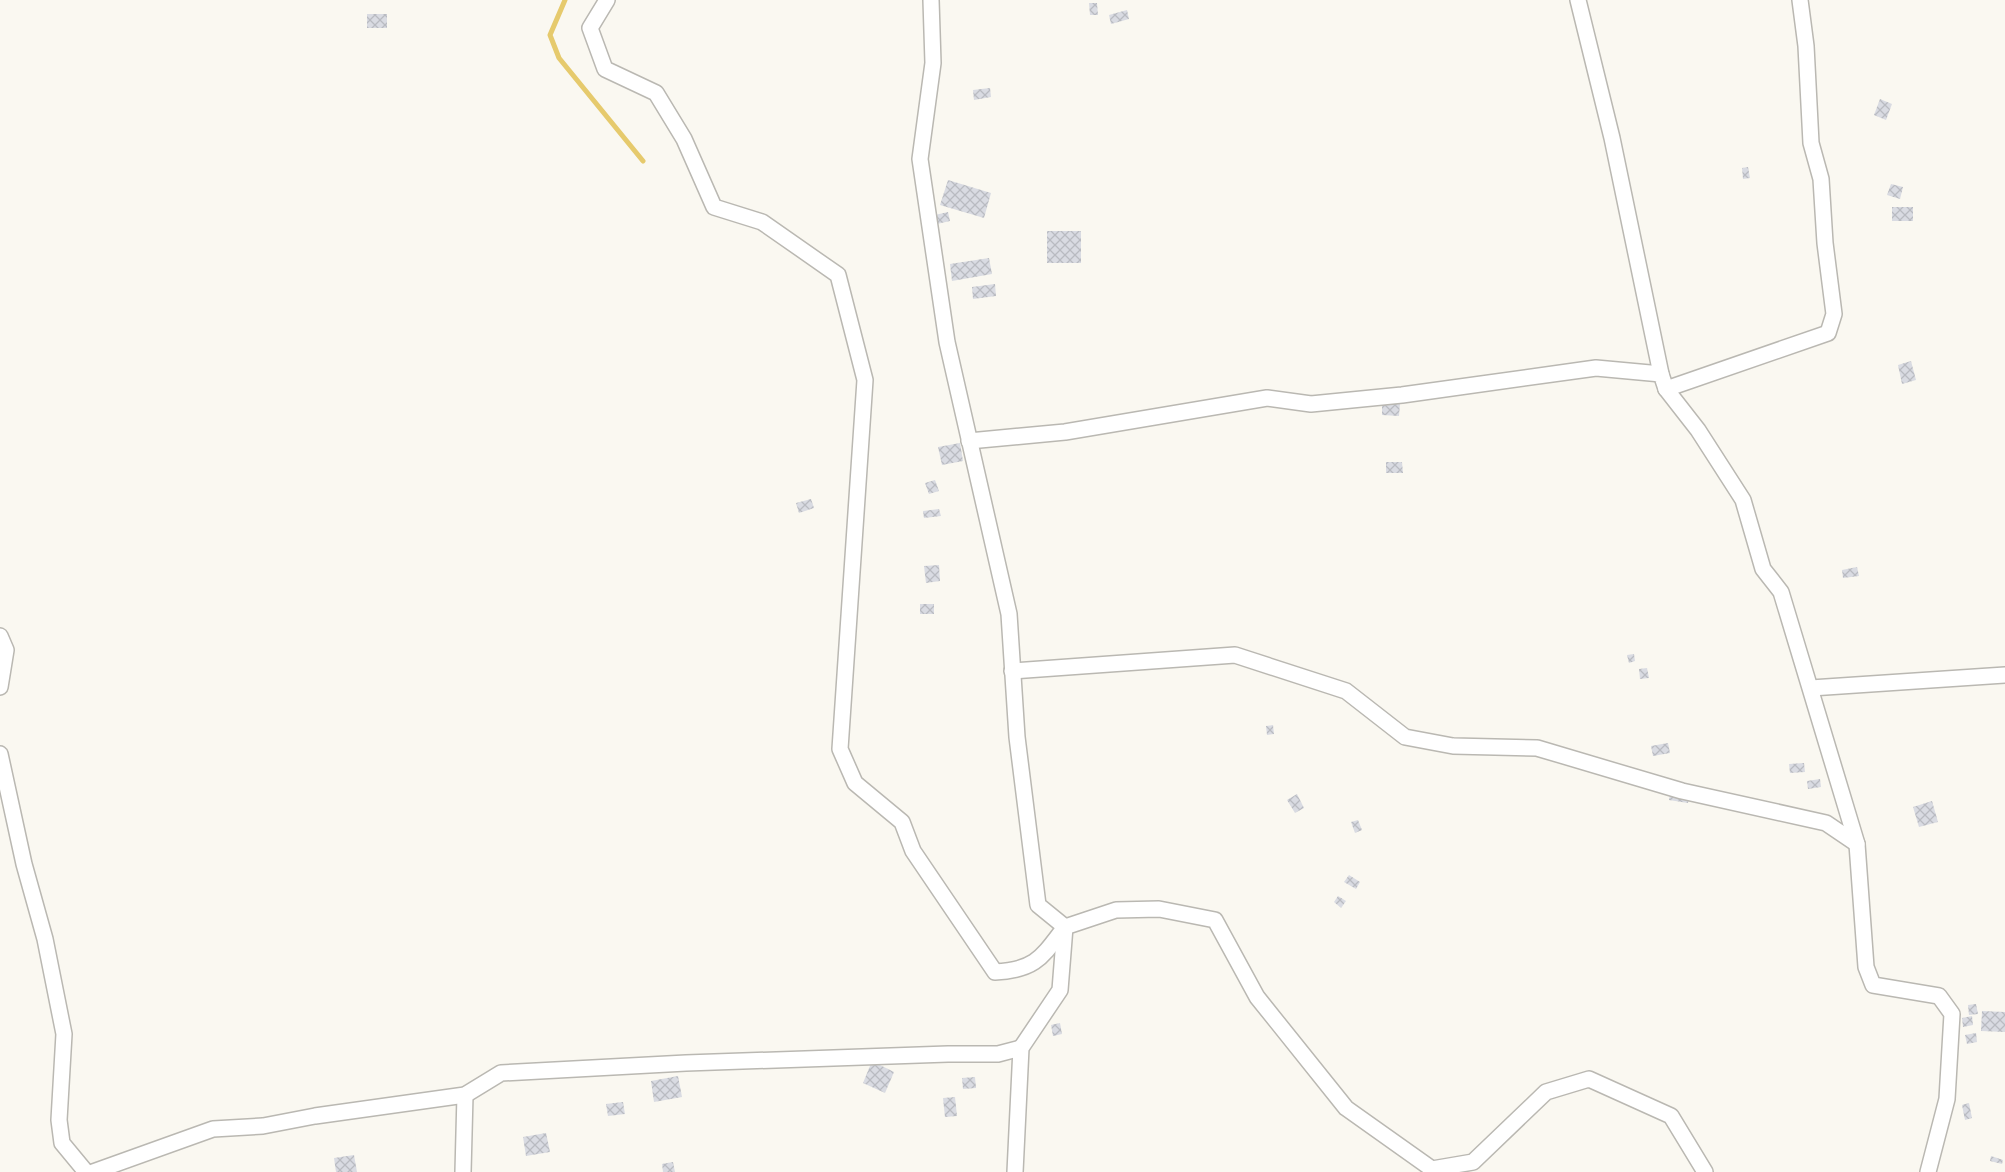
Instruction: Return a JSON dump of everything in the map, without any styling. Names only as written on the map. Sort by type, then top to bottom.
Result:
[{"type":"street","points":[[607,0],[590,28],[605,70],[656,93],[684,139],[714,207],[762,222],[838,275],[865,380],[840,749],[855,784],[902,822],[913,850],[996,972],[1013,971],[1039,960],[1065,927],[1116,910],[1159,909],[1215,920],[1257,997],[1346,1108],[1432,1169],[1473,1162],[1546,1092],[1588,1079],[1671,1116],[1705,1172]]},
{"type":"street","points":[[931,0],[933,62],[920,159],[947,342],[1009,614],[1017,737],[1038,905],[1065,927]]},
{"type":"street","points":[[1578,0],[1612,138],[1661,374],[1666,390],[1698,430],[1743,500],[1763,569],[1780,592],[1811,688],[1857,844],[1866,966],[1873,985],[1940,996],[1952,1014],[1947,1099],[1928,1172]]},
{"type":"street","points":[[1666,390],[1828,333],[1834,314],[1825,243],[1821,179],[1811,143],[1806,46],[1800,0]]},
{"type":"street","points":[[969,441],[1065,432],[1267,398],[1311,404],[1402,395],[1596,368],[1661,374]]},
{"type":"street","points":[[0,636],[6,650],[0,687]]},
{"type":"street","points":[[1012,670],[1235,655],[1346,691],[1405,737],[1453,746],[1537,748],[1682,790],[1826,823],[1857,844]]},
{"type":"street","points":[[1811,688],[2005,675]]},
{"type":"street","points":[[0,754],[24,864],[45,939],[64,1034],[59,1120],[62,1144],[86,1172]]},
{"type":"street","points":[[1015,1172],[1021,1048],[1060,990],[1065,927]]},
{"type":"street","points":[[92,1172],[213,1128],[263,1126],[314,1116],[465,1094],[501,1073],[686,1063],[998,1054],[1021,1048]]},
{"type":"street","points":[[463,1172],[465,1094]]},
{"type":"building","points":[[1089,3],[1097,3],[1098,15],[1090,15]]},
{"type":"building","points":[[1127,10],[1129,19],[1111,24],[1109,15]]},
{"type":"building","points":[[367,14],[387,14],[387,28],[367,28]]},
{"type":"building","points":[[990,88],[991,97],[974,100],[973,90]]},
{"type":"building","points":[[1880,99],[1892,104],[1886,120],[1874,115]]},
{"type":"building","points":[[1748,167],[1750,178],[1743,179],[1742,168]]},
{"type":"building","points":[[948,180],[991,193],[984,218],[940,205]]},
{"type":"building","points":[[1891,184],[1903,187],[1900,199],[1887,195]]},
{"type":"building","points":[[1892,207],[1913,207],[1913,221],[1892,221]]},
{"type":"building","points":[[948,212],[950,221],[937,224],[935,215]]},
{"type":"building","points":[[1047,231],[1081,231],[1081,263],[1047,263]]},
{"type":"building","points":[[989,258],[992,274],[952,281],[950,264]]},
{"type":"building","points":[[995,284],[996,296],[973,299],[972,287]]},
{"type":"building","points":[[1911,361],[1916,380],[1902,384],[1898,365]]},
{"type":"building","points":[[1382,404],[1400,404],[1399,416],[1382,415]]},
{"type":"building","points":[[960,443],[963,461],[942,465],[938,447]]},
{"type":"building","points":[[1386,462],[1402,462],[1403,473],[1386,473]]},
{"type":"building","points":[[935,480],[939,491],[929,494],[925,483]]},
{"type":"building","points":[[811,499],[814,508],[799,513],[796,503]]},
{"type":"building","points":[[939,509],[941,516],[924,518],[923,511]]},
{"type":"building","points":[[939,565],[940,581],[926,583],[924,566]]},
{"type":"building","points":[[1857,567],[1859,576],[1843,578],[1842,570]]},
{"type":"building","points":[[920,604],[934,604],[934,614],[920,614]]},
{"type":"building","points":[[1634,654],[1635,661],[1629,663],[1627,655]]},
{"type":"building","points":[[1647,668],[1649,678],[1640,679],[1639,669]]},
{"type":"building","points":[[1273,725],[1274,734],[1267,735],[1266,726]]},
{"type":"building","points":[[1668,743],[1670,753],[1653,756],[1651,746]]},
{"type":"building","points":[[1804,763],[1805,772],[1790,773],[1789,764]]},
{"type":"building","points":[[1820,779],[1821,787],[1808,789],[1807,781]]},
{"type":"building","points":[[1671,790],[1690,793],[1688,803],[1669,800]]},
{"type":"building","points":[[1297,794],[1304,808],[1295,813],[1287,800]]},
{"type":"building","points":[[1932,801],[1938,822],[1919,827],[1913,807]]},
{"type":"building","points":[[1358,820],[1362,830],[1355,833],[1351,822]]},
{"type":"building","points":[[1349,875],[1360,882],[1356,889],[1344,882]]},
{"type":"building","points":[[1338,896],[1346,901],[1341,908],[1334,902]]},
{"type":"building","points":[[1976,1004],[1978,1014],[1969,1015],[1968,1005]]},
{"type":"building","points":[[1982,1011],[2005,1012],[2005,1032],[1981,1031]]},
{"type":"building","points":[[1972,1016],[1973,1025],[1963,1027],[1962,1018]]},
{"type":"building","points":[[1060,1023],[1062,1034],[1053,1036],[1051,1025]]},
{"type":"building","points":[[1976,1033],[1977,1042],[1967,1044],[1965,1035]]},
{"type":"building","points":[[872,1061],[894,1072],[885,1093],[863,1083]]},
{"type":"building","points":[[678,1076],[682,1097],[654,1102],[651,1081]]},
{"type":"building","points":[[975,1077],[976,1088],[963,1089],[962,1078]]},
{"type":"building","points":[[955,1097],[957,1116],[945,1117],[943,1098]]},
{"type":"building","points":[[623,1102],[625,1114],[608,1116],[606,1104]]},
{"type":"building","points":[[1969,1103],[1972,1118],[1965,1120],[1962,1105]]},
{"type":"building","points":[[546,1133],[550,1152],[526,1156],[523,1137]]},
{"type":"building","points":[[354,1155],[357,1172],[336,1172],[334,1158]]},
{"type":"building","points":[[1991,1156],[2003,1160],[2002,1164],[1990,1161]]},
{"type":"building","points":[[673,1162],[675,1172],[663,1172],[662,1164]]},
{"type":"waterway","points":[[565,0],[550,35],[559,58],[643,161]]}]
